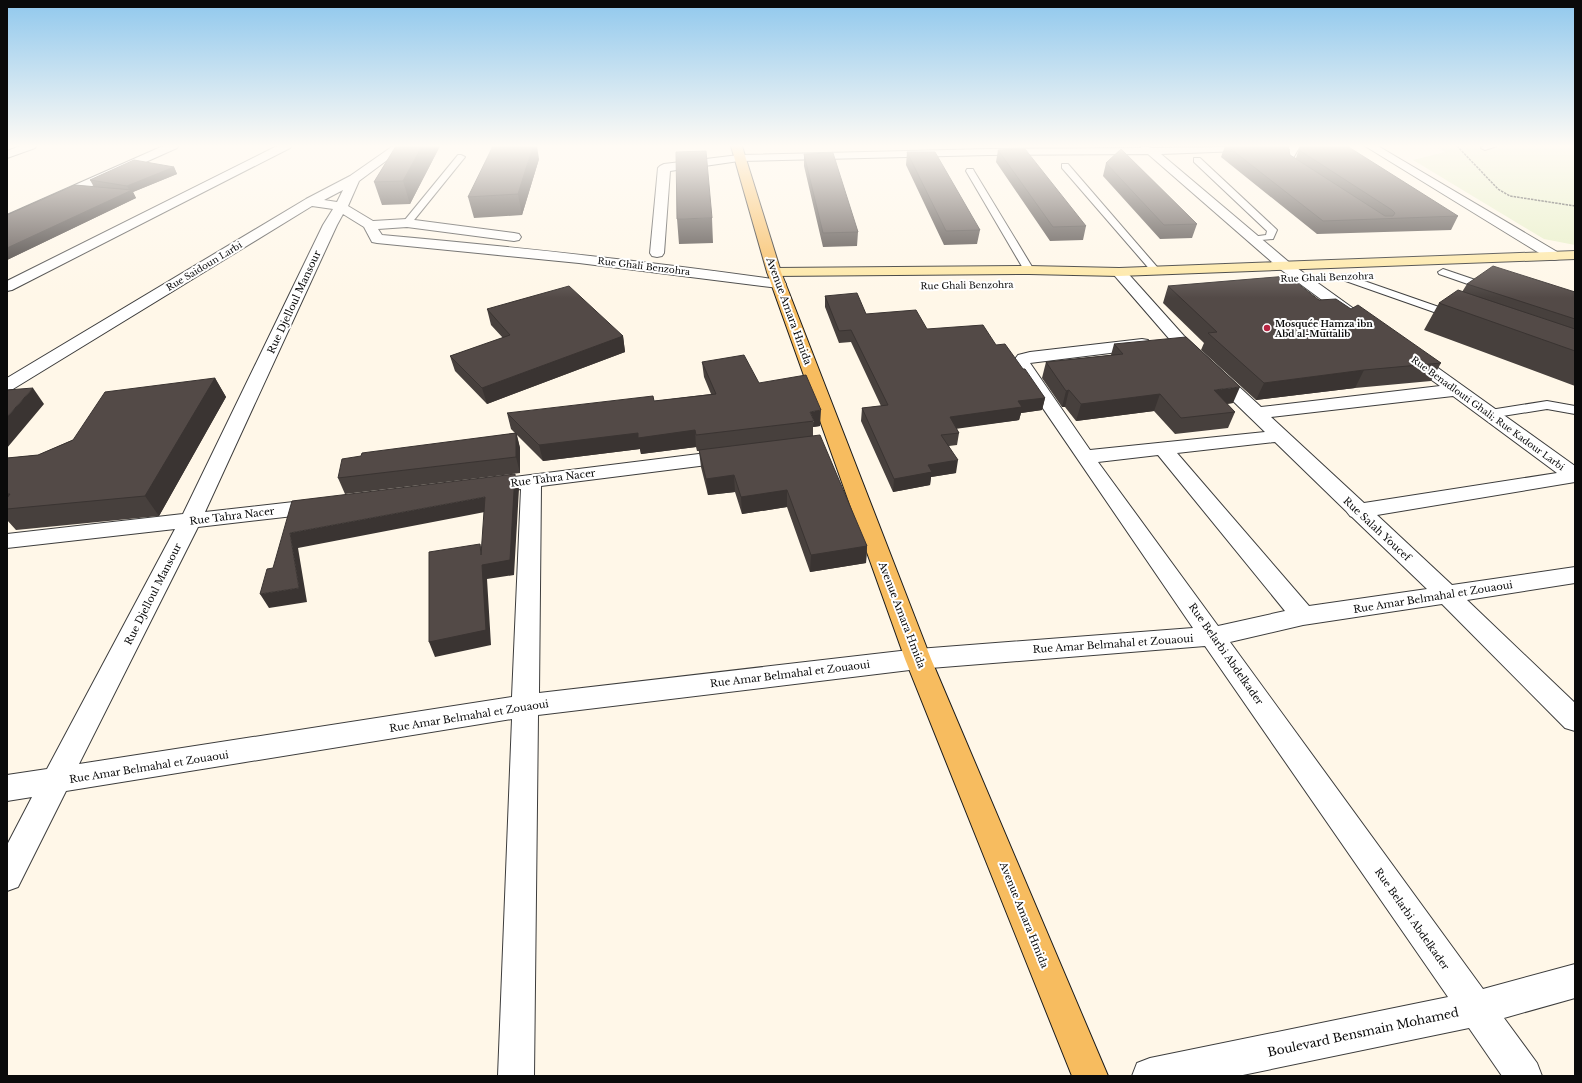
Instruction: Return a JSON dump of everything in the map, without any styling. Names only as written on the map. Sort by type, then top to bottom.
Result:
[{"type":"main road","name":"Avenue Amara Hmida","points":[[751,197],[829,443],[1090,1076]]},
{"type":"main road","name":"Rue Ghali Benzohra","points":[[1124,277],[1155,270],[1575,255]]},
{"type":"main road","name":"Rue Ghali Benzohra","points":[[776,278],[1124,277],[1303,279],[1575,266]]},
{"type":"main road","name":"Rue Ghali Benzohra","points":[[776,278],[826,286]]},
{"type":"street","points":[[7,220],[60,197]]},
{"type":"street","points":[[7,287],[186,197]]},
{"type":"street","name":"Rue Saidoun Larbi","points":[[7,385],[320,197]]},
{"type":"street","name":"Rue Djelloul Mansour","points":[[7,876],[190,521],[330,225],[346,197]]},
{"type":"street","points":[[657,254],[662,197]]},
{"type":"street","points":[[1204,197],[1285,266],[1367,325]]},
{"type":"street","points":[[1455,197],[1554,256]]},
{"type":"street","points":[[310,202],[341,207]]},
{"type":"street","name":"Rue Ghali Benzohra","points":[[341,207],[370,225],[377,239],[776,278]]},
{"type":"street","points":[[370,225],[407,223],[527,238]]},
{"type":"street","name":"Rue Ghali Benzohra","points":[[641,252],[672,256]]},
{"type":"street","name":"Rue Ghali Benzohra","points":[[688,258],[776,278]]},
{"type":"street","name":"Rue Salah Youcef","points":[[1124,277],[1178,339],[1357,511],[1447,594],[1575,720]]},
{"type":"street","name":"Rue Belarbi Abdelkader","points":[[1178,339],[1024,359],[1021,363],[1085,457],[1213,636],[1475,1009],[1524,1076]]},
{"type":"street","name":"Rue Benadlouti Ghali; Rue Kadour Larbi","points":[[1399,348],[1575,476]]},
{"type":"street","points":[[1255,413],[1456,390]]},
{"type":"street","points":[[1085,457],[1279,436]]},
{"type":"street","points":[[1163,449],[1303,616]]},
{"type":"street","name":"Rue Tahra Nacer","points":[[467,488],[751,453]]},
{"type":"street","points":[[1357,511],[1575,476]]},
{"type":"street","points":[[516,1076],[531,480]]},
{"type":"street","name":"Rue Tahra Nacer","points":[[7,542],[341,503]]},
{"type":"street","name":"Rue Amar Belmahal et Zouaoui","points":[[7,788],[55,782],[525,706],[918,658],[1213,636],[1303,616],[1575,575]]},
{"type":"street","name":"Boulevard Bensmain Mohamed","points":[[1150,1076],[1475,1009],[1575,981]]},
{"type":"lane","points":[[407,223],[429,197]]},
{"type":"lane","points":[[985,197],[1031,277]]},
{"type":"lane","points":[[1091,197],[1155,270]]},
{"type":"lane","points":[[1236,197],[1272,230],[1270,237],[1254,239]]},
{"type":"lane","points":[[1443,272],[1502,292]]},
{"type":"lane","points":[[1344,277],[1463,319]]},
{"type":"lane","points":[[1490,414],[1547,405],[1575,410]]},
{"type":"path","points":[[1514,197],[1575,206]]},
{"type":"green space","points":[[1474,197],[1575,197],[1575,245],[1544,239]]},
{"type":"building","points":[[49,197],[118,197],[7,248],[7,215]]},
{"type":"building","points":[[677,197],[710,197],[712,218],[677,219]]},
{"type":"building","points":[[814,197],[847,197],[858,232],[823,233]]},
{"type":"building","points":[[929,197],[961,197],[980,230],[946,231]]},
{"type":"building","points":[[1031,197],[1063,197],[1086,226],[1053,227]]},
{"type":"building","points":[[1137,197],[1169,197],[1197,224],[1164,225]]},
{"type":"building","points":[[1292,197],[1355,197],[1385,216],[1393,216],[1395,213],[1392,210],[1371,197],[1427,197],[1458,216],[1323,221]]},
{"type":"building","points":[[1493,266],[1575,292],[1575,319],[1467,284]]},
{"type":"building","points":[[1288,276],[1319,300],[1336,299],[1351,309],[1358,305],[1441,363],[1364,370],[1264,383],[1208,333],[1217,332],[1168,286]]},
{"type":"building","points":[[569,286],[623,336],[482,388],[450,356],[510,335],[487,309]]},
{"type":"building","points":[[1458,290],[1575,329],[1575,351],[1439,303]]},
{"type":"building","points":[[857,293],[866,314],[916,310],[927,329],[983,325],[996,345],[1005,344],[1045,398],[1018,401],[1022,407],[950,417],[959,433],[941,435],[958,460],[928,465],[932,472],[894,479],[862,408],[888,405],[851,330],[839,331],[825,296]]},
{"type":"building","points":[[1186,337],[1240,387],[1214,390],[1235,412],[1181,418],[1160,394],[1081,404],[1069,390],[1066,391],[1046,362],[1123,354],[1114,344]]},
{"type":"building","points":[[744,355],[759,383],[806,375],[821,410],[810,412],[814,421],[696,435],[695,430],[638,438],[638,433],[539,445],[507,413],[653,396],[654,401],[716,394],[702,362]]},
{"type":"building","points":[[215,378],[145,496],[7,509],[7,498],[10,494],[7,494],[7,458],[38,455],[73,440],[105,392]]},
{"type":"building","points":[[33,388],[7,417],[7,390]]},
{"type":"building","points":[[516,433],[516,457],[338,478],[342,459],[361,456],[362,453]]},
{"type":"building","points":[[820,435],[867,546],[811,555],[787,490],[741,497],[734,475],[706,479],[699,450]]},
{"type":"building","points":[[515,474],[510,560],[482,565],[486,630],[429,642],[429,552],[480,544],[481,555],[485,497],[290,533],[299,588],[260,594],[267,569],[273,568],[292,501]]},
{"type":"place","name":"Mosquée Hamza ibn Abd al-Muttalib","points":[[1267,328]]}]
